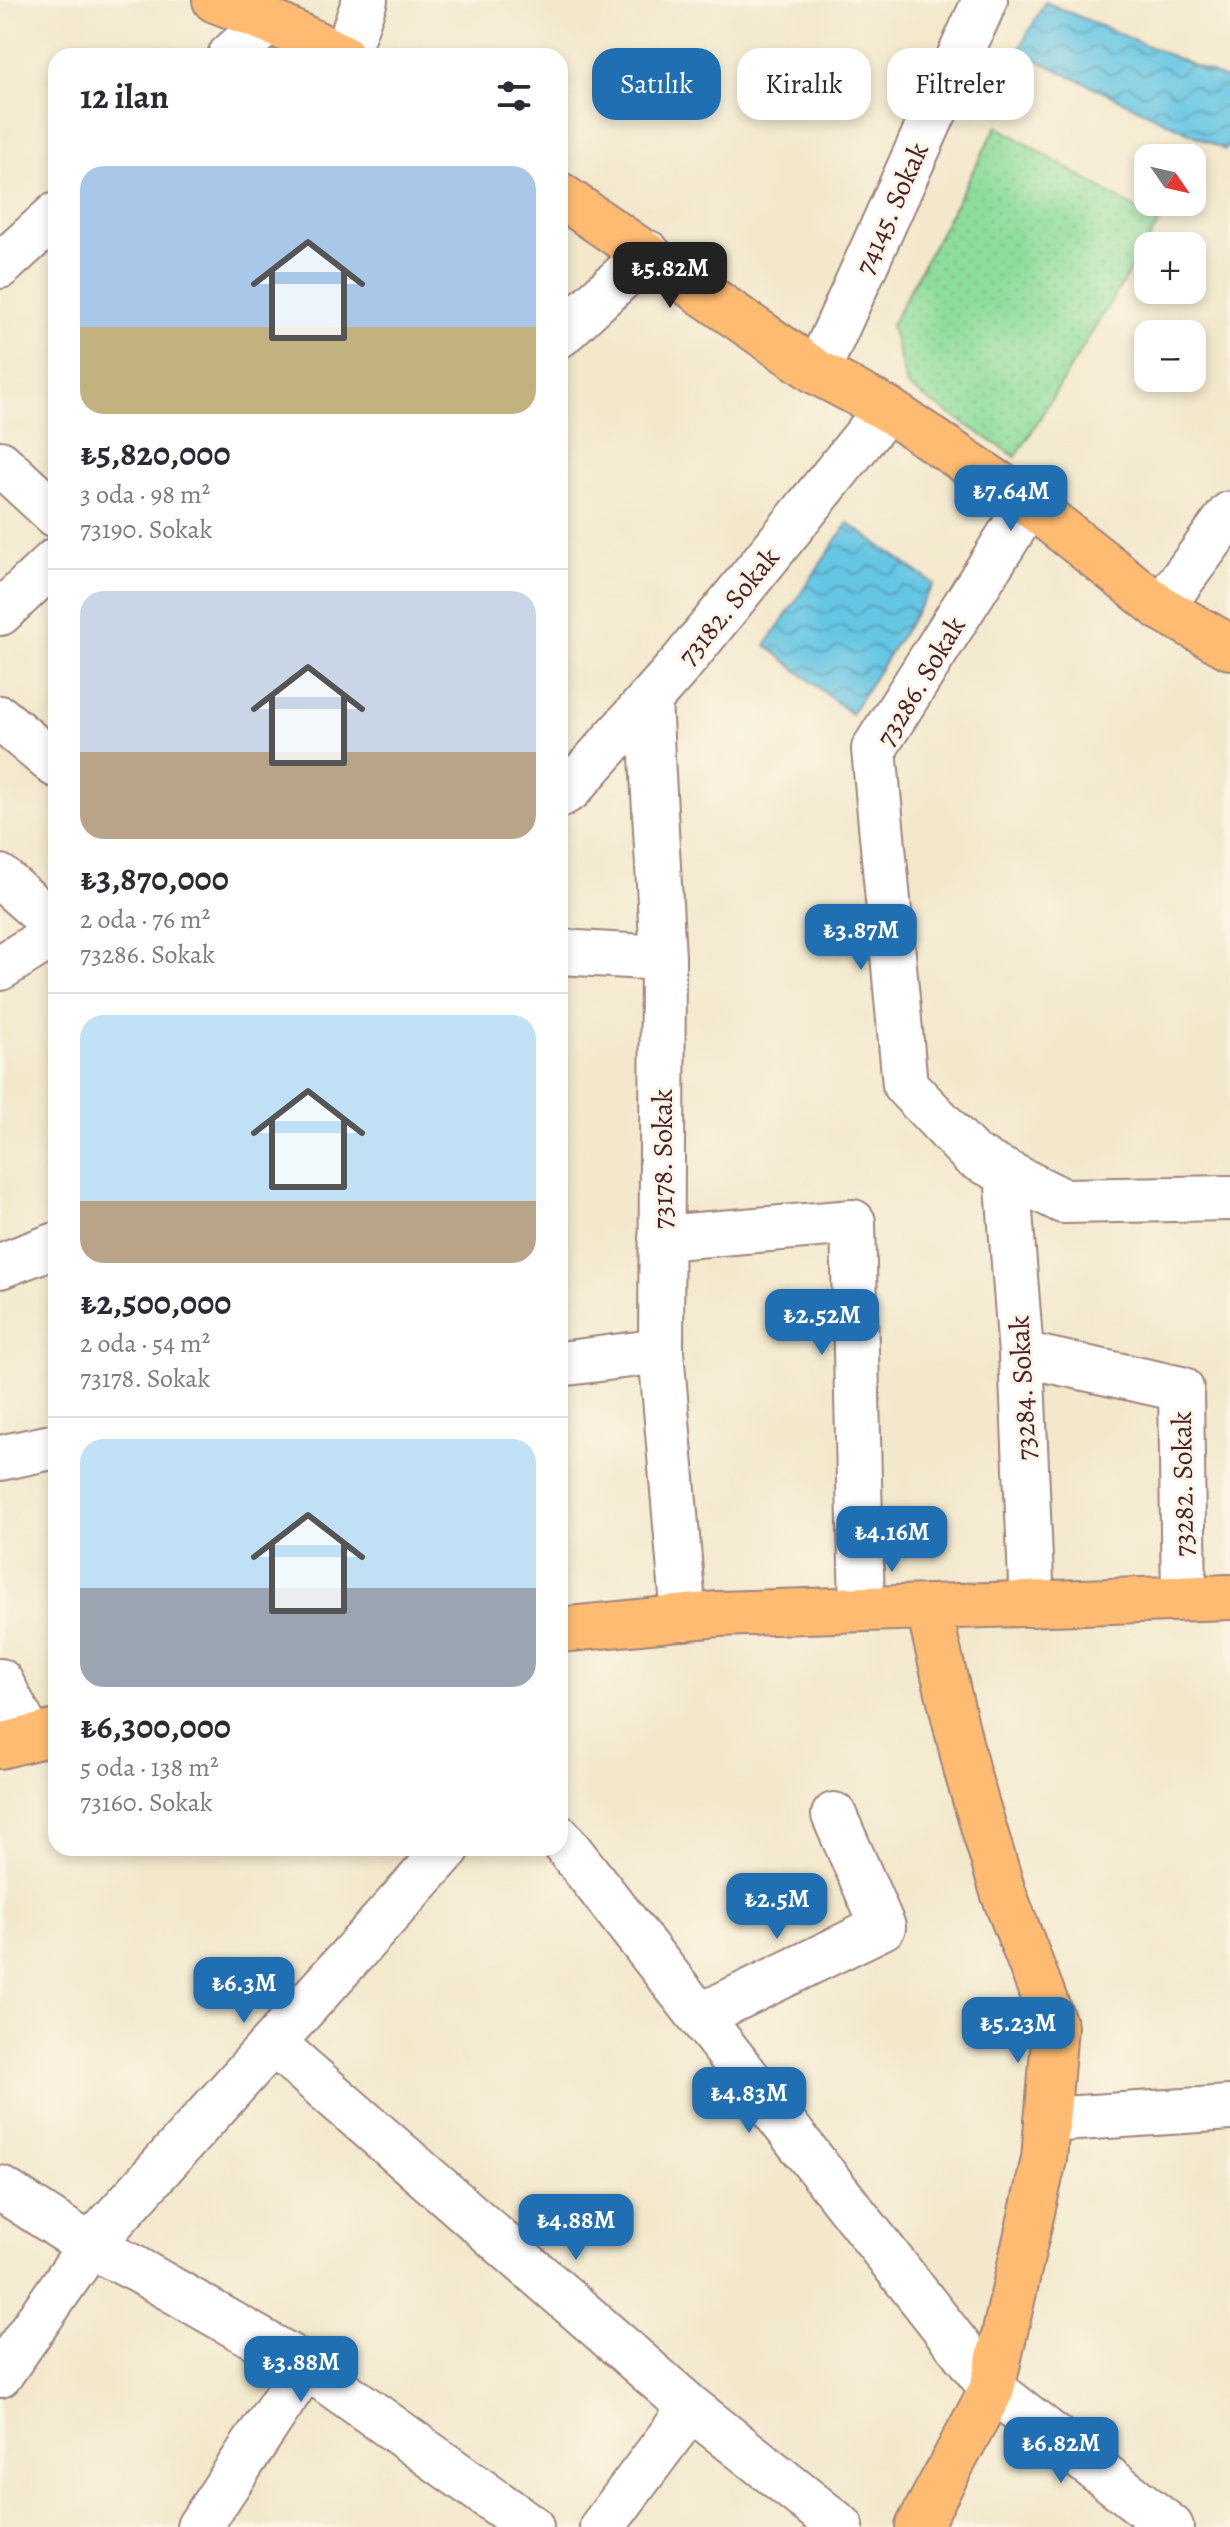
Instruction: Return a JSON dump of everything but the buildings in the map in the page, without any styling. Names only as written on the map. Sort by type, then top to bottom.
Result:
[{"type":"main road","points":[[215,0],[326,48]]},
{"type":"main road","points":[[568,200],[817,372],[887,409],[1029,504],[1161,608],[1230,647]]},
{"type":"main road","points":[[568,1629],[684,1618],[862,1609],[1230,1597]]},
{"type":"main road","points":[[918,2527],[992,2389],[1044,2159],[1055,2027],[1003,1892],[967,1772],[928,1607]]},
{"type":"street","points":[[346,48],[365,0]]},
{"type":"street","name":"74145. Sokak","points":[[817,372],[985,0]]},
{"type":"street","points":[[239,48],[269,21]]},
{"type":"street","points":[[0,266],[48,222]]},
{"type":"street","points":[[568,328],[648,253]]},
{"type":"street","name":"73182. Sokak","points":[[568,790],[649,701],[887,409]]},
{"type":"street","points":[[0,463],[48,508]]},
{"type":"street","name":"73286. Sokak","points":[[1029,504],[874,749],[905,1085],[973,1156],[1063,1201],[1230,1198]]},
{"type":"street","points":[[1161,608],[1230,514]]},
{"type":"street","points":[[0,613],[48,568]]},
{"type":"street","name":"73178. Sokak","points":[[649,701],[663,958],[661,1351],[684,1618]]},
{"type":"street","points":[[3,726],[48,759]]},
{"type":"street","points":[[0,877],[48,919]]},
{"type":"street","points":[[0,968],[48,938]]},
{"type":"street","points":[[568,952],[663,958]]},
{"type":"street","name":"73284. Sokak","points":[[1007,1173],[1021,1354],[1032,1604]]},
{"type":"street","points":[[661,1238],[853,1222],[862,1609]]},
{"type":"street","points":[[0,1266],[48,1248]]},
{"type":"street","points":[[568,1363],[661,1351]]},
{"type":"street","name":"73282. Sokak","points":[[1021,1354],[1181,1389],[1184,1598]]},
{"type":"street","points":[[0,1458],[48,1448]]},
{"type":"street","points":[[0,1681],[29,1739]]},
{"type":"street","points":[[700,2016],[883,1927],[834,1815]]},
{"type":"street","points":[[568,1848],[992,2389],[1171,2527]]},
{"type":"street","points":[[0,2375],[90,2246],[441,1856]]},
{"type":"street","points":[[273,2043],[691,2408],[841,2527]]},
{"type":"street","points":[[1047,2120],[1230,2108]]},
{"type":"street","points":[[0,2188],[90,2246],[306,2366],[531,2527]]},
{"type":"street","points":[[199,2527],[306,2366]]},
{"type":"street","points":[[602,2527],[691,2408]]},
{"type":"green space","points":[[997,126],[1134,208],[1134,216],[1147,216],[1159,223],[1154,232],[1134,232],[1134,264],[1016,457],[907,386],[891,325]]},
{"type":"water","points":[[1045,2],[1230,81],[1230,143],[1225,150],[1034,59],[1034,48],[1020,48]]},
{"type":"water","points":[[848,523],[934,584],[851,714],[766,645]]}]
